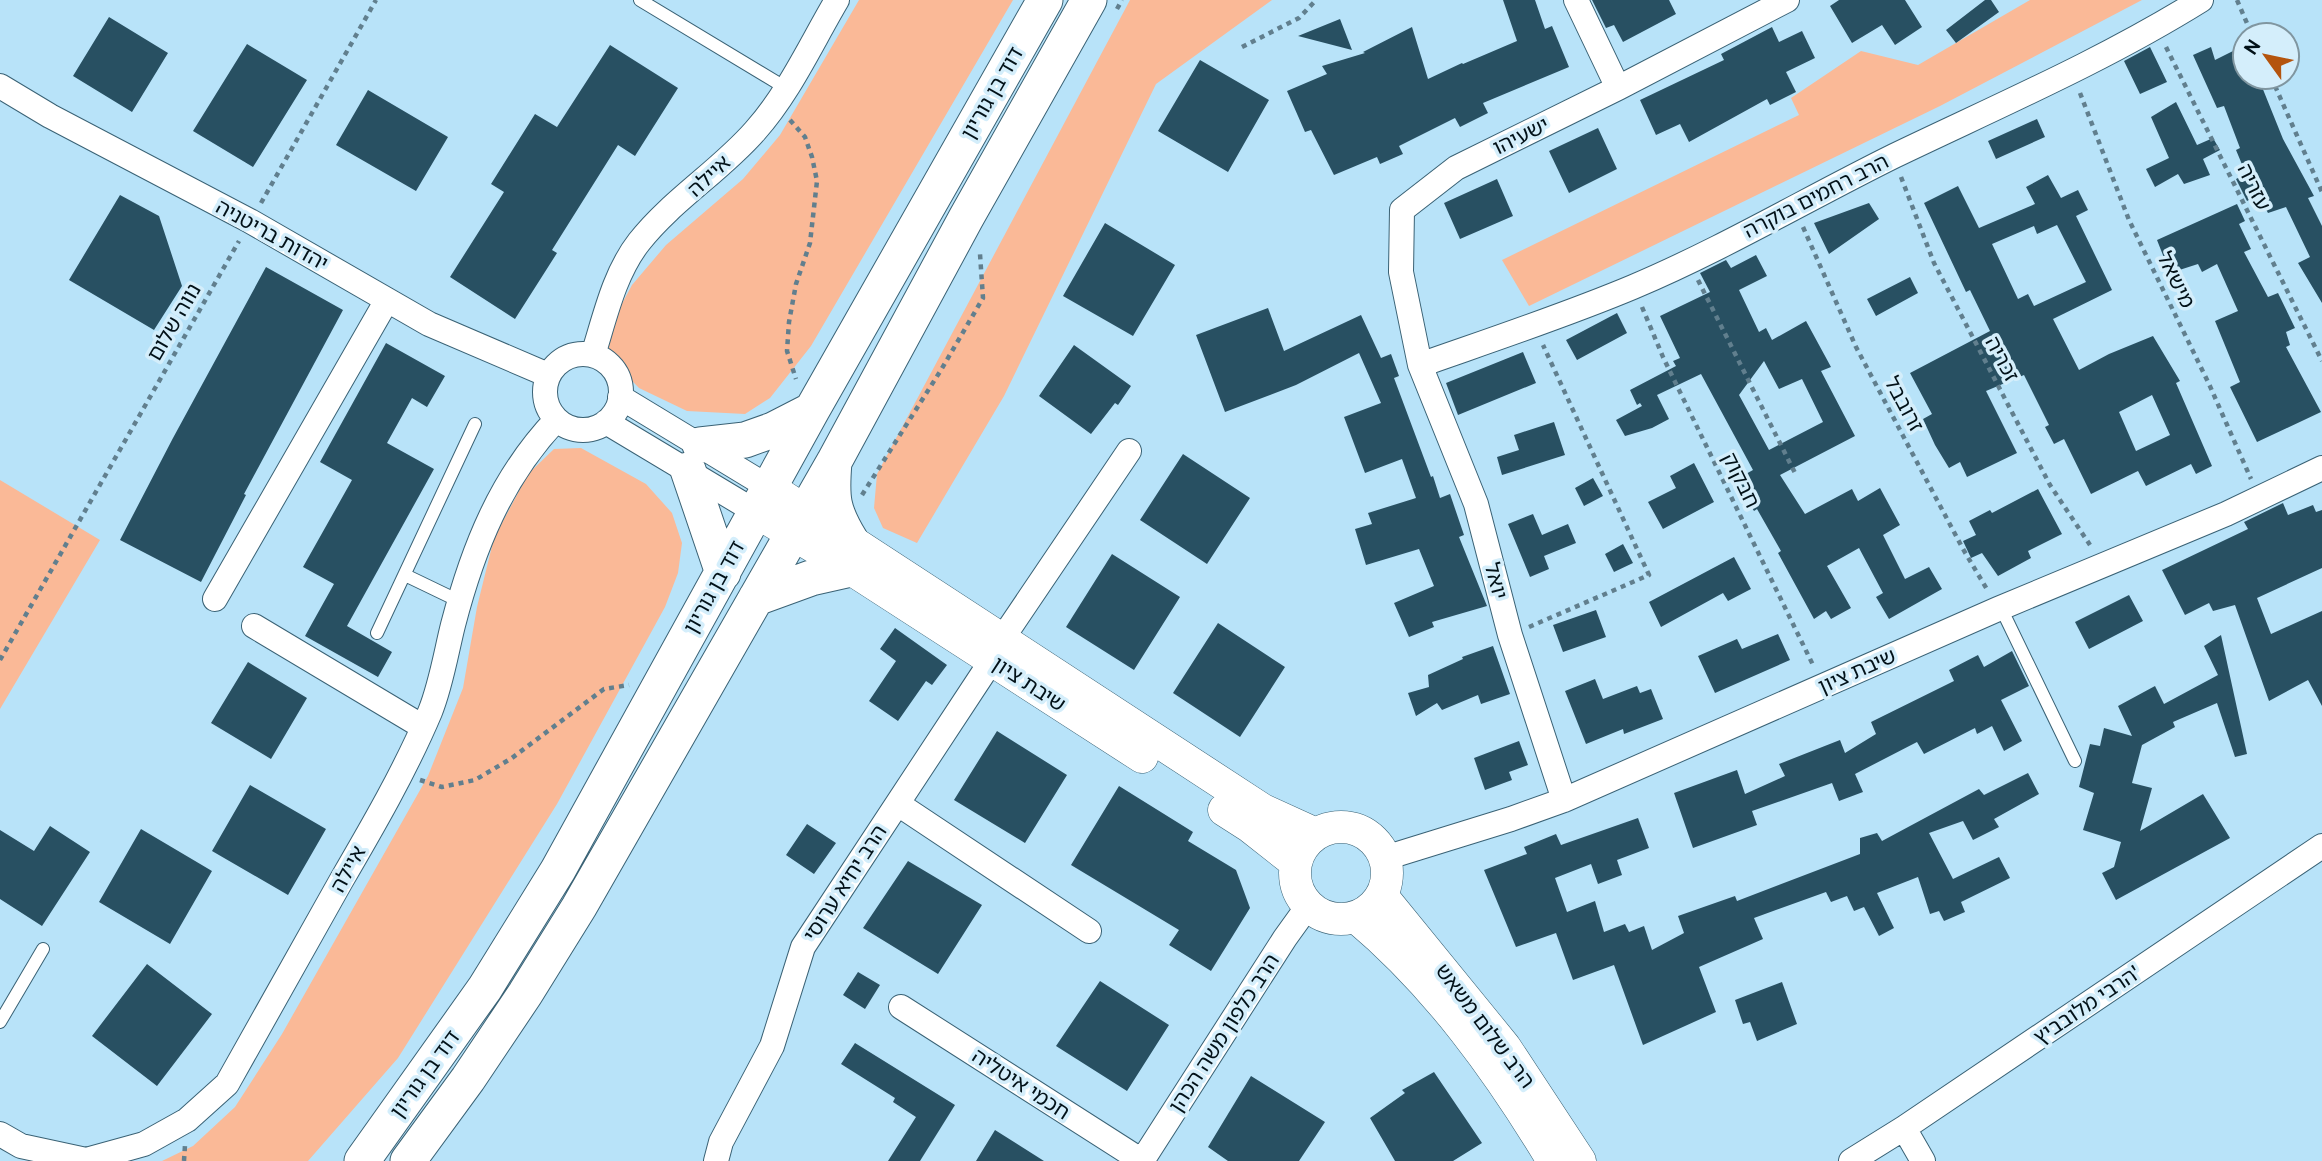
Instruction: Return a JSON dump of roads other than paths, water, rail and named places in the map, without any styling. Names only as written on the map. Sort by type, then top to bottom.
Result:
[{"type":"main road","name":"דוד בן גוריון","points":[[362,1161],[485,988],[558,870],[814,407],[1045,0]]},
{"type":"main road","name":"דוד בן גוריון","points":[[408,1161],[468,1079],[565,929],[834,463],[966,218],[1102,6]]},
{"type":"main road","points":[[723,573],[694,458],[773,430],[814,407]]},
{"type":"main road","points":[[756,598],[811,578],[851,555],[831,492],[834,463]]},
{"type":"street","name":"איילה","points":[[593,355],[612,295],[638,243],[756,130],[780,97],[837,0]]},
{"type":"street","points":[[1576,0],[1618,88]]},
{"type":"street","name":"ישעיהו","points":[[1420,365],[1401,272],[1402,210],[1455,168],[1618,88],[1787,0]]},
{"type":"street","name":"הרב רחמים בוקרה","points":[[1420,365],[1534,325],[1634,286],[1688,261],[1893,157],[2073,73],[2156,28],[2200,0]]},
{"type":"street","name":"יהדות בריטניה","points":[[0,86],[50,116],[250,221],[429,324],[548,375]]},
{"type":"street","points":[[215,599],[387,300]]},
{"type":"street","points":[[576,354],[593,355],[608,363],[615,371],[620,397],[614,413],[606,422],[594,428],[569,428],[549,412],[544,387],[555,365],[565,358],[576,354]]},
{"type":"street","name":"יואל","points":[[1420,365],[1476,504],[1510,635],[1564,800]]},
{"type":"street","points":[[620,397],[694,458],[799,522]]},
{"type":"street","name":"איילה","points":[[0,1134],[21,1146],[86,1160],[144,1144],[187,1120],[227,1084],[402,774],[431,708],[477,543],[494,506],[517,467],[556,420]]},
{"type":"street","points":[[606,422],[694,458]]},
{"type":"street","name":"הרב יחיא ערוסי","points":[[716,1161],[721,1142],[772,1046],[803,947],[1129,451]]},
{"type":"street","name":"שיבת ציון","points":[[1385,858],[1564,800],[2259,498],[2322,468]]},
{"type":"street","name":"שיבת ציון","points":[[799,522],[997,649],[1263,810],[1316,834]]},
{"type":"street","points":[[254,626],[423,727]]},
{"type":"street","name":"שיבת ציון","points":[[997,649],[1249,826],[1296,863]]},
{"type":"street","points":[[898,804],[1088,931]]},
{"type":"street","points":[[1339,827],[1362,831],[1372,838],[1385,858],[1388,877],[1382,896],[1371,909],[1356,917],[1326,917],[1308,906],[1295,881],[1296,863],[1303,846],[1316,834],[1339,827]]},
{"type":"street","name":"הרבי מלובביץ'","points":[[1851,1161],[1905,1128],[2322,846]]},
{"type":"street","name":"הרב שלום משאש","points":[[1382,896],[1505,1047],[1580,1161]]},
{"type":"street","name":"הרב כלפון משה הכהן","points":[[1142,1161],[1308,906]]},
{"type":"street","name":"הרב שלום משאש","points":[[1356,917],[1408,963],[1457,1020],[1553,1161]]},
{"type":"street","name":"חכמי איטליה","points":[[901,1007],[1142,1161]]},
{"type":"street","points":[[1905,1128],[1923,1161]]},
{"type":"lane","points":[[640,0],[780,97]]},
{"type":"lane","points":[[377,633],[475,424]]},
{"type":"lane","points":[[405,575],[459,601]]},
{"type":"lane","points":[[2000,609],[2075,761]]},
{"type":"lane","points":[[0,1022],[43,949]]}]
